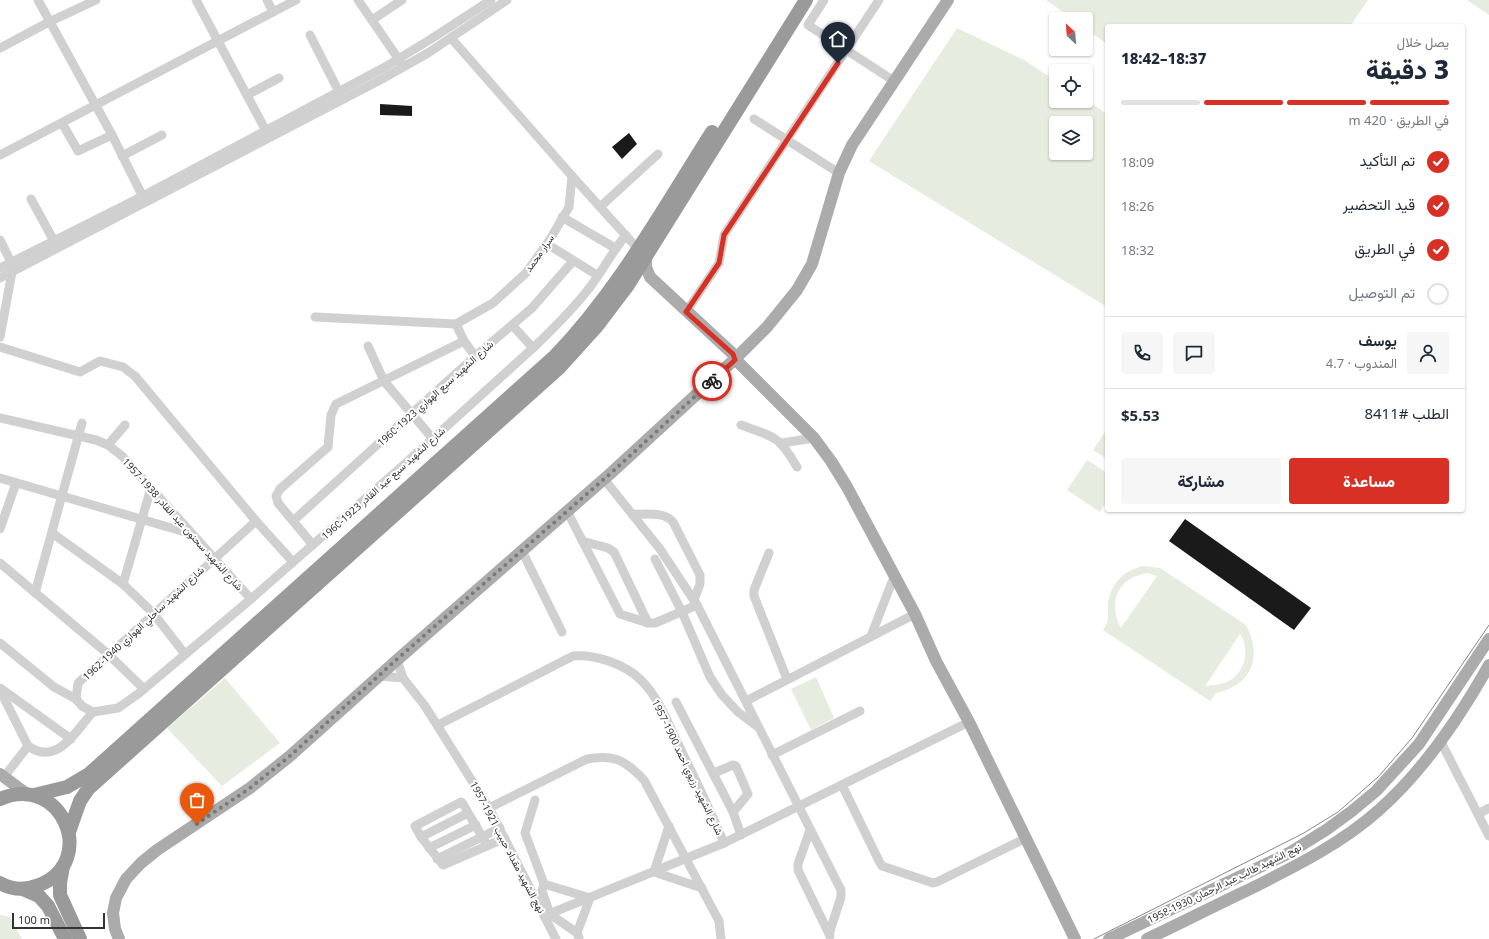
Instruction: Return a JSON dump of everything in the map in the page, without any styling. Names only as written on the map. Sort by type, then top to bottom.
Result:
[{"type":"highway","points":[[80,939],[60,895],[60,883],[69,848],[69,832],[80,801],[88,789],[559,368],[597,326],[628,285],[642,252],[795,0]]},
{"type":"highway","points":[[0,799],[13,794],[31,794],[67,787],[89,774],[554,357],[588,320],[642,252],[806,0]]},
{"type":"highway","points":[[31,794],[42,798],[54,806],[64,818],[69,832]]},
{"type":"highway","points":[[8,887],[44,883],[55,875],[64,863]]},
{"type":"highway","points":[[8,887],[39,896],[48,906],[65,939]]},
{"type":"main road","points":[[119,939],[115,929],[113,913],[116,898],[126,880],[141,863],[157,850],[224,807],[260,780],[604,479],[735,360],[767,327],[797,290],[806,275],[818,248],[839,174],[852,145],[948,0]]},
{"type":"main road","points":[[642,252],[650,278],[727,358],[735,360],[814,438],[847,487],[895,574],[936,660],[969,722],[1075,939]]},
{"type":"main road","points":[[628,285],[638,281],[649,283],[684,314]]},
{"type":"main road","name":"نهج الشهيد طالب عبد الرحمان 1930-1958","points":[[1108,939],[1289,853],[1326,830],[1352,811],[1376,790],[1419,744],[1489,639]]},
{"type":"main road","name":"نهج الشهيد طالب عبد الرحمان 1930-1958","points":[[1147,939],[1296,866],[1358,828],[1403,786],[1440,740],[1489,665]]},
{"type":"main road","points":[[2,776],[31,794]]},
{"type":"street","points":[[38,0],[112,135],[143,199]]},
{"type":"street","points":[[0,48],[84,3],[96,0]]},
{"type":"street","points":[[196,0],[266,131]]},
{"type":"street","points":[[267,0],[273,12]]},
{"type":"street","points":[[0,155],[296,0]]},
{"type":"street","points":[[358,0],[401,63]]},
{"type":"street","points":[[372,20],[402,0]]},
{"type":"street","points":[[0,278],[266,131],[339,92],[401,63],[490,0]]},
{"type":"street","points":[[0,268],[143,199],[451,38],[507,0]]},
{"type":"street","points":[[824,0],[808,25],[894,81]]},
{"type":"street","points":[[684,314],[719,263],[724,235],[879,0]]},
{"type":"street","points":[[310,35],[339,92]]},
{"type":"street","points":[[451,38],[572,176],[642,252]]},
{"type":"street","points":[[247,95],[279,78]]},
{"type":"street","points":[[754,119],[839,174]]},
{"type":"street","points":[[62,123],[78,151],[112,135]]},
{"type":"street","points":[[122,156],[162,135]]},
{"type":"street","points":[[600,207],[658,154]]},
{"type":"street","name":"سرار محمد","points":[[456,324],[493,303],[526,273],[547,244],[569,207],[572,176]]},
{"type":"street","points":[[31,198],[54,241]]},
{"type":"street","points":[[562,217],[615,248]]},
{"type":"street","name":"شارع الشهيد سبع عبد القادر 1923-1960","points":[[94,712],[118,708],[144,689],[251,599],[433,439],[554,328],[588,290],[615,248],[626,235]]},
{"type":"street","points":[[0,240],[11,262],[12,272],[0,337]]},
{"type":"street","points":[[547,244],[598,275]]},
{"type":"street","points":[[0,257],[11,262]]},
{"type":"street","name":"شارع الشهيد سبع الهواري 1923-1960","points":[[293,521],[476,356],[532,308],[573,261]]},
{"type":"street","points":[[315,317],[456,324],[464,341],[476,356]]},
{"type":"street","points":[[512,325],[533,348]]},
{"type":"street","points":[[313,544],[278,503],[276,496],[280,489],[328,448],[331,415],[336,404],[464,341]]},
{"type":"street","points":[[368,346],[384,381],[433,439]]},
{"type":"street","points":[[0,347],[80,372],[100,361],[122,367],[135,376],[256,521],[293,562]]},
{"type":"street","name":"شارع الشهيد سحنون عبد القادر 1938-1957","points":[[0,418],[80,436],[108,445],[122,456],[251,599]]},
{"type":"street","points":[[35,593],[80,436],[82,422]]},
{"type":"street","points":[[108,445],[125,425]]},
{"type":"street","points":[[741,425],[772,436],[782,443],[797,467]]},
{"type":"street","points":[[782,443],[814,438]]},
{"type":"street","points":[[0,478],[193,534]]},
{"type":"street","points":[[604,479],[671,564],[695,603],[841,890],[841,897],[830,936]]},
{"type":"street","points":[[0,529],[16,483]]},
{"type":"street","points":[[123,584],[151,488]]},
{"type":"street","points":[[567,511],[618,612],[648,623],[655,623],[682,612],[695,603],[700,584],[700,575],[674,522],[671,519],[663,515],[632,514]]},
{"type":"street","name":"شارع الشهيد ساحلي الهواري 1940-1962","points":[[76,699],[78,683],[153,613],[256,521]]},
{"type":"street","points":[[52,533],[123,584],[153,613],[185,654]]},
{"type":"street","points":[[582,541],[608,548],[614,552],[648,623]]},
{"type":"street","points":[[522,551],[562,632]]},
{"type":"street","points":[[769,553],[754,590],[754,596],[787,679]]},
{"type":"street","points":[[655,559],[682,612],[715,686],[738,712],[759,727]]},
{"type":"street","points":[[0,563],[108,654],[144,689]]},
{"type":"street","points":[[871,636],[895,574]]},
{"type":"street","points":[[746,701],[915,614]]},
{"type":"street","points":[[0,643],[54,687],[76,699],[82,706],[94,712],[71,739],[56,751],[36,751],[28,746],[0,689]]},
{"type":"street","name":"شارع الشهيد رزيوي احمد 1900-1957","points":[[438,725],[573,656],[587,656],[618,666],[640,679],[651,692],[667,721],[724,843]]},
{"type":"street","name":"نهج الشهيد مقداد حبيب 1921-1957","points":[[396,660],[403,678],[420,698],[438,725],[489,808],[547,915],[556,939]]},
{"type":"street","points":[[379,676],[403,678]]},
{"type":"street","points":[[0,689],[71,739]]},
{"type":"street","points":[[676,702],[714,773],[733,812],[741,835]]},
{"type":"street","points":[[772,755],[860,711]]},
{"type":"street","points":[[547,915],[724,843],[969,722]]},
{"type":"street","points":[[1440,740],[1489,836]]},
{"type":"street","points":[[2,776],[28,746]]},
{"type":"street","points":[[489,808],[587,759],[603,756],[619,760],[633,769],[644,780],[719,921],[721,939]]},
{"type":"street","points":[[714,773],[733,765],[736,766],[748,790],[747,797],[733,812]]},
{"type":"street","points":[[842,785],[882,866],[933,883],[1026,838]]},
{"type":"street","points":[[535,800],[525,833],[544,884],[542,891],[547,915],[578,936],[590,898]]},
{"type":"street","points":[[487,845],[461,802],[417,823],[415,826],[440,864],[446,865],[505,838]]},
{"type":"street","points":[[1478,814],[1489,808]]},
{"type":"street","points":[[421,837],[468,813]]},
{"type":"street","points":[[429,848],[476,825]]},
{"type":"street","points":[[654,872],[669,826]]},
{"type":"street","points":[[437,858],[500,828]]},
{"type":"street","points":[[810,830],[798,864],[798,870],[830,936]]},
{"type":"street","points":[[654,872],[702,888]]},
{"type":"street","points":[[544,884],[590,898]]},
{"type":"shaded area","points":[[1046,0],[1368,0],[1351,24],[1105,24],[1105,43],[1093,34],[1093,12],[1063,12]]},
{"type":"shaded area","points":[[1467,0],[1489,0],[1489,15]]},
{"type":"shaded area","points":[[957,28],[1024,60],[1049,76],[1049,108],[1093,108],[1093,105],[1105,113],[1105,306],[869,161]]},
{"type":"shaded area","points":[[1105,432],[1105,458],[1093,450]]},
{"type":"shaded area","points":[[1087,460],[1105,472],[1105,504],[1100,512],[1067,490]]},
{"type":"shaded area","points":[[1143,566],[1160,568],[1246,625],[1254,648],[1253,658],[1251,668],[1238,684],[1216,693],[1210,701],[1103,630],[1108,620],[1110,594],[1113,587],[1122,576],[1135,568]],"holes":[[[1148,573],[1157,576],[1121,628],[1115,609],[1115,600],[1118,592],[1129,580],[1138,575]],[[1240,634],[1245,646],[1245,659],[1239,672],[1229,681],[1217,685],[1205,686]]]},
{"type":"shaded area","points":[[816,677],[834,718],[811,730],[791,689]]},
{"type":"shaded area","points":[[225,678],[280,743],[222,786],[167,728]]},
{"type":"shaded area","points":[[0,915],[10,917],[22,939],[0,939]]},
{"type":"building","points":[[380,104],[412,106],[412,116],[380,115]]},
{"type":"building","points":[[629,133],[637,144],[622,159],[612,147]]},
{"type":"building","points":[[1185,519],[1311,608],[1294,630],[1169,541]]},
{"type":"tram line","points":[[1094,939],[1302,834],[1338,812],[1378,777],[1412,738],[1489,625]]},
{"type":"way so far","points":[[197,824],[250,788],[290,756],[396,660],[611,473],[712,381]]},
{"type":"route","points":[[712,381],[735,360],[733,354],[686,312],[719,263],[724,235],[838,63]]}]
